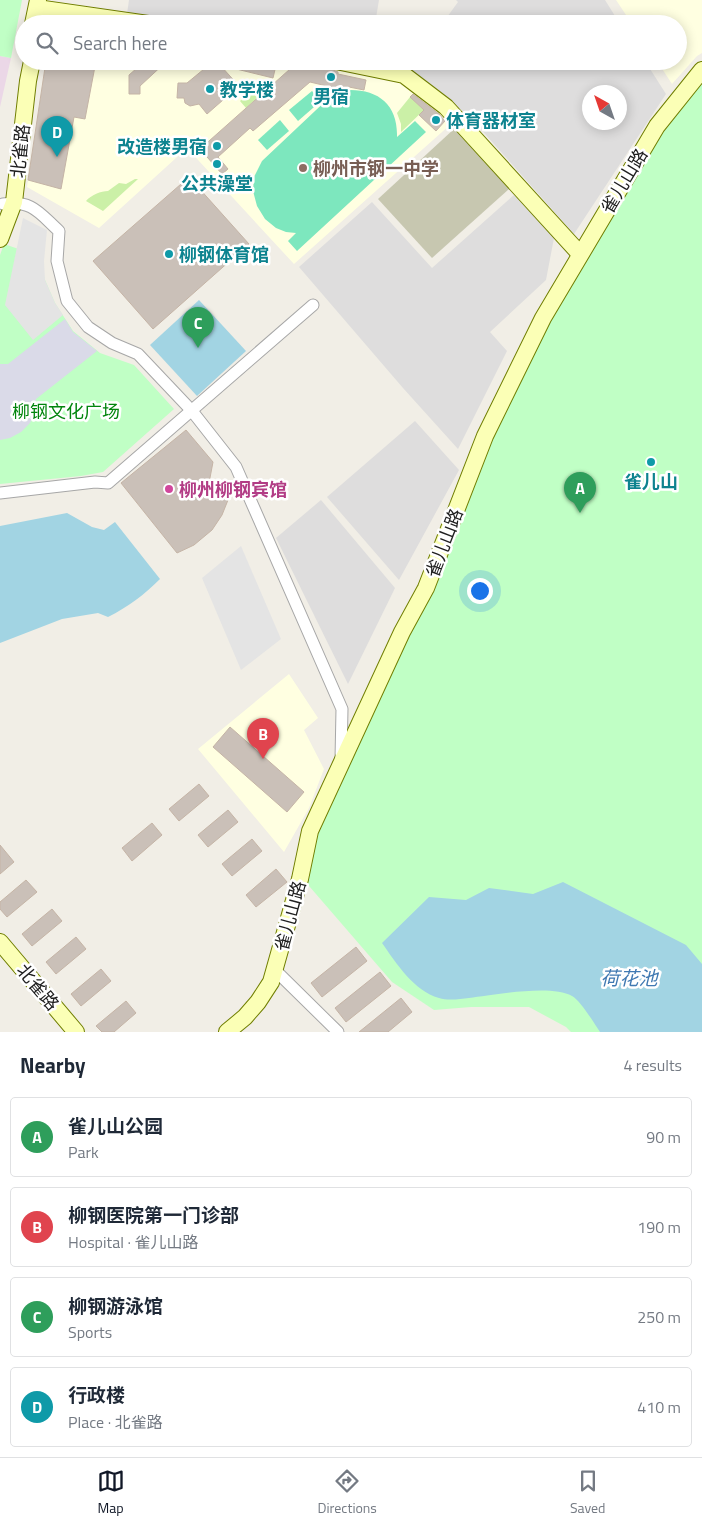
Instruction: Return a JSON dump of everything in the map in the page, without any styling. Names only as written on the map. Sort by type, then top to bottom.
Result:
[{"type":"street","points":[[40,11],[73,15]]},
{"type":"street","name":"北雀路","points":[[6,206],[22,70]]},
{"type":"street","name":"北雀路","points":[[0,239],[30,70]]},
{"type":"street","points":[[380,70],[404,75],[446,107],[580,254]]},
{"type":"street","name":"雀儿山路","points":[[227,1032],[245,1017],[271,982],[300,879],[310,831],[402,632],[426,588],[485,436],[543,318],[657,126],[702,70]]},
{"type":"street","points":[[6,206],[30,205],[59,231],[57,262],[67,300],[88,327],[112,342],[138,354],[192,411],[236,467],[342,709],[341,764]]},
{"type":"street","points":[[0,493],[95,482],[108,483],[313,305]]},
{"type":"street","name":"北雀路","points":[[0,942],[76,1032]]},
{"type":"street","name":"北雀路","points":[[0,959],[62,1032]]},
{"type":"street","points":[[275,970],[338,1032]]},
{"type":"shaded area","points":[[129,0],[379,0],[376,15],[127,14]]},
{"type":"shaded area","points":[[456,0],[605,0],[614,15],[449,15],[458,2]]},
{"type":"shaded area","points":[[616,0],[702,0],[702,53],[687,67],[687,15],[626,15]]},
{"type":"shaded area","points":[[0,56],[11,58],[0,107]]},
{"type":"shaded area","name":"柳州市钢一中学","points":[[45,70],[360,70],[406,84],[451,124],[294,264],[187,148],[99,228],[27,187]]},
{"type":"shaded area","points":[[411,70],[651,70],[666,94],[574,234],[469,116]]},
{"type":"shaded area","points":[[663,70],[684,70],[672,84]]},
{"type":"shaded area","points":[[454,129],[509,189],[432,258],[378,199]]},
{"type":"shaded area","points":[[514,195],[554,238],[546,280],[490,332],[507,351],[458,449],[299,267],[372,202],[432,268]]},
{"type":"shaded area","points":[[23,218],[47,230],[44,261],[45,280],[55,303],[63,315],[33,340],[5,305]]},
{"type":"shaded area","points":[[65,319],[73,332],[97,351],[36,399],[35,412],[30,423],[21,432],[10,438],[0,440],[0,364],[8,364]]},
{"type":"shaded area","points":[[415,421],[459,470],[399,580],[327,497]]},
{"type":"shaded area","points":[[321,500],[395,588],[348,684],[276,538]]},
{"type":"shaded area","points":[[241,546],[281,639],[241,670],[202,578]]},
{"type":"shaded area","points":[[289,674],[318,718],[304,730],[324,769],[309,808],[284,852],[198,749]]},
{"type":"green space","points":[[0,0],[22,0],[19,15],[15,15],[15,37],[11,58],[0,56]]},
{"type":"green space","points":[[702,77],[702,1032],[571,1032],[566,1027],[529,1007],[471,1007],[434,1010],[392,982],[303,879],[316,831],[488,436],[582,261],[661,129]]},
{"type":"green space","points":[[255,87],[261,94],[246,108],[240,101]]},
{"type":"green space","points":[[350,90],[370,93],[385,102],[394,117],[397,137],[415,121],[426,132],[297,251],[288,241],[296,233],[276,228],[265,219],[257,206],[253,191],[254,177],[262,161],[333,94]]},
{"type":"green space","points":[[312,91],[321,101],[298,121],[289,110]]},
{"type":"green space","points":[[410,97],[424,110],[401,132],[401,124],[397,113]]},
{"type":"green space","points":[[280,120],[289,131],[267,150],[258,140]]},
{"type":"green space","points":[[138,179],[103,211],[86,201],[96,194],[108,191],[119,183],[126,184]]},
{"type":"green space","name":"柳钢文化广场","points":[[4,244],[39,256],[45,280],[55,303],[73,331],[100,353],[134,365],[174,409],[103,472],[0,484],[0,255]]},
{"type":"water","points":[[199,300],[246,351],[197,396],[150,345]]},
{"type":"water","points":[[67,513],[92,527],[104,530],[115,522],[160,579],[136,600],[108,617],[98,613],[62,619],[0,643],[0,526]]},
{"type":"water","name":"荷花池","points":[[563,882],[686,945],[702,964],[702,1032],[600,1032],[575,998],[551,991],[522,991],[454,999],[439,998],[414,983],[382,943],[429,897],[466,900],[489,888],[533,894]]},
{"type":"building","points":[[45,70],[94,70],[85,119],[74,117],[61,189],[28,180]]},
{"type":"building","points":[[135,70],[157,70],[140,86],[140,94],[129,94],[129,75]]},
{"type":"building","name":"教学楼","points":[[203,70],[225,70],[239,86],[207,114],[199,104],[190,106],[185,103],[184,98],[177,98],[178,83],[187,83]]},
{"type":"building","name":"教学楼","points":[[240,70],[275,70],[273,78]]},
{"type":"building","points":[[289,70],[334,70],[338,74],[366,80],[364,90],[349,87],[348,91],[310,82],[253,131],[250,128],[218,157],[228,169],[222,174],[200,149]]},
{"type":"building","points":[[413,94],[445,121],[436,131],[419,115],[424,110],[410,97]]},
{"type":"building","name":"柳钢体育馆","points":[[189,177],[249,244],[153,329],[93,261]]},
{"type":"building","name":"柳州柳钢宾馆","points":[[186,430],[213,462],[209,483],[218,494],[228,500],[222,515],[212,530],[194,545],[177,553],[121,483]]},
{"type":"building","points":[[230,727],[304,792],[287,812],[213,747]]},
{"type":"building","points":[[199,784],[209,796],[179,821],[169,809]]},
{"type":"building","points":[[228,810],[238,822],[208,847],[198,835]]},
{"type":"building","points":[[152,823],[162,835],[132,861],[122,848]]},
{"type":"building","points":[[252,839],[262,851],[232,876],[222,864]]},
{"type":"building","points":[[0,845],[14,862],[0,874]]},
{"type":"building","points":[[276,869],[287,882],[256,907],[246,895]]},
{"type":"building","points":[[26,880],[37,892],[7,917],[0,909],[0,902]]},
{"type":"building","points":[[52,909],[62,921],[32,946],[22,934]]},
{"type":"building","points":[[76,937],[86,949],[56,974],[46,962]]},
{"type":"building","points":[[356,947],[367,961],[322,997],[311,983]]},
{"type":"building","points":[[101,969],[111,981],[81,1006],[71,994]]},
{"type":"building","points":[[380,972],[391,986],[346,1022],[335,1008]]},
{"type":"building","points":[[401,998],[412,1012],[388,1032],[359,1032]]},
{"type":"building","points":[[126,1001],[136,1013],[114,1032],[102,1032],[96,1026]]},
{"type":"place","name":"男宿","points":[[331,77]]},
{"type":"place","name":"教学楼","points":[[210,89]]},
{"type":"place","name":"体育器材室","points":[[436,120]]},
{"type":"place","name":"改造楼男宿","points":[[217,146]]},
{"type":"place","name":"行政楼","points":[[57,157]]},
{"type":"place","name":"公共澡堂","points":[[217,164]]},
{"type":"place","name":"柳州市钢一中学","points":[[303,168]]},
{"type":"place","name":"柳钢体育馆","points":[[169,254]]},
{"type":"place","name":"柳钢游泳馆","points":[[198,348]]},
{"type":"place","name":"雀儿山","points":[[651,462]]},
{"type":"place","name":"柳州柳钢宾馆","points":[[169,489]]},
{"type":"place","name":"雀儿山公园","points":[[580,513]]},
{"type":"place","name":"柳钢医院第一门诊部","points":[[263,759]]}]
